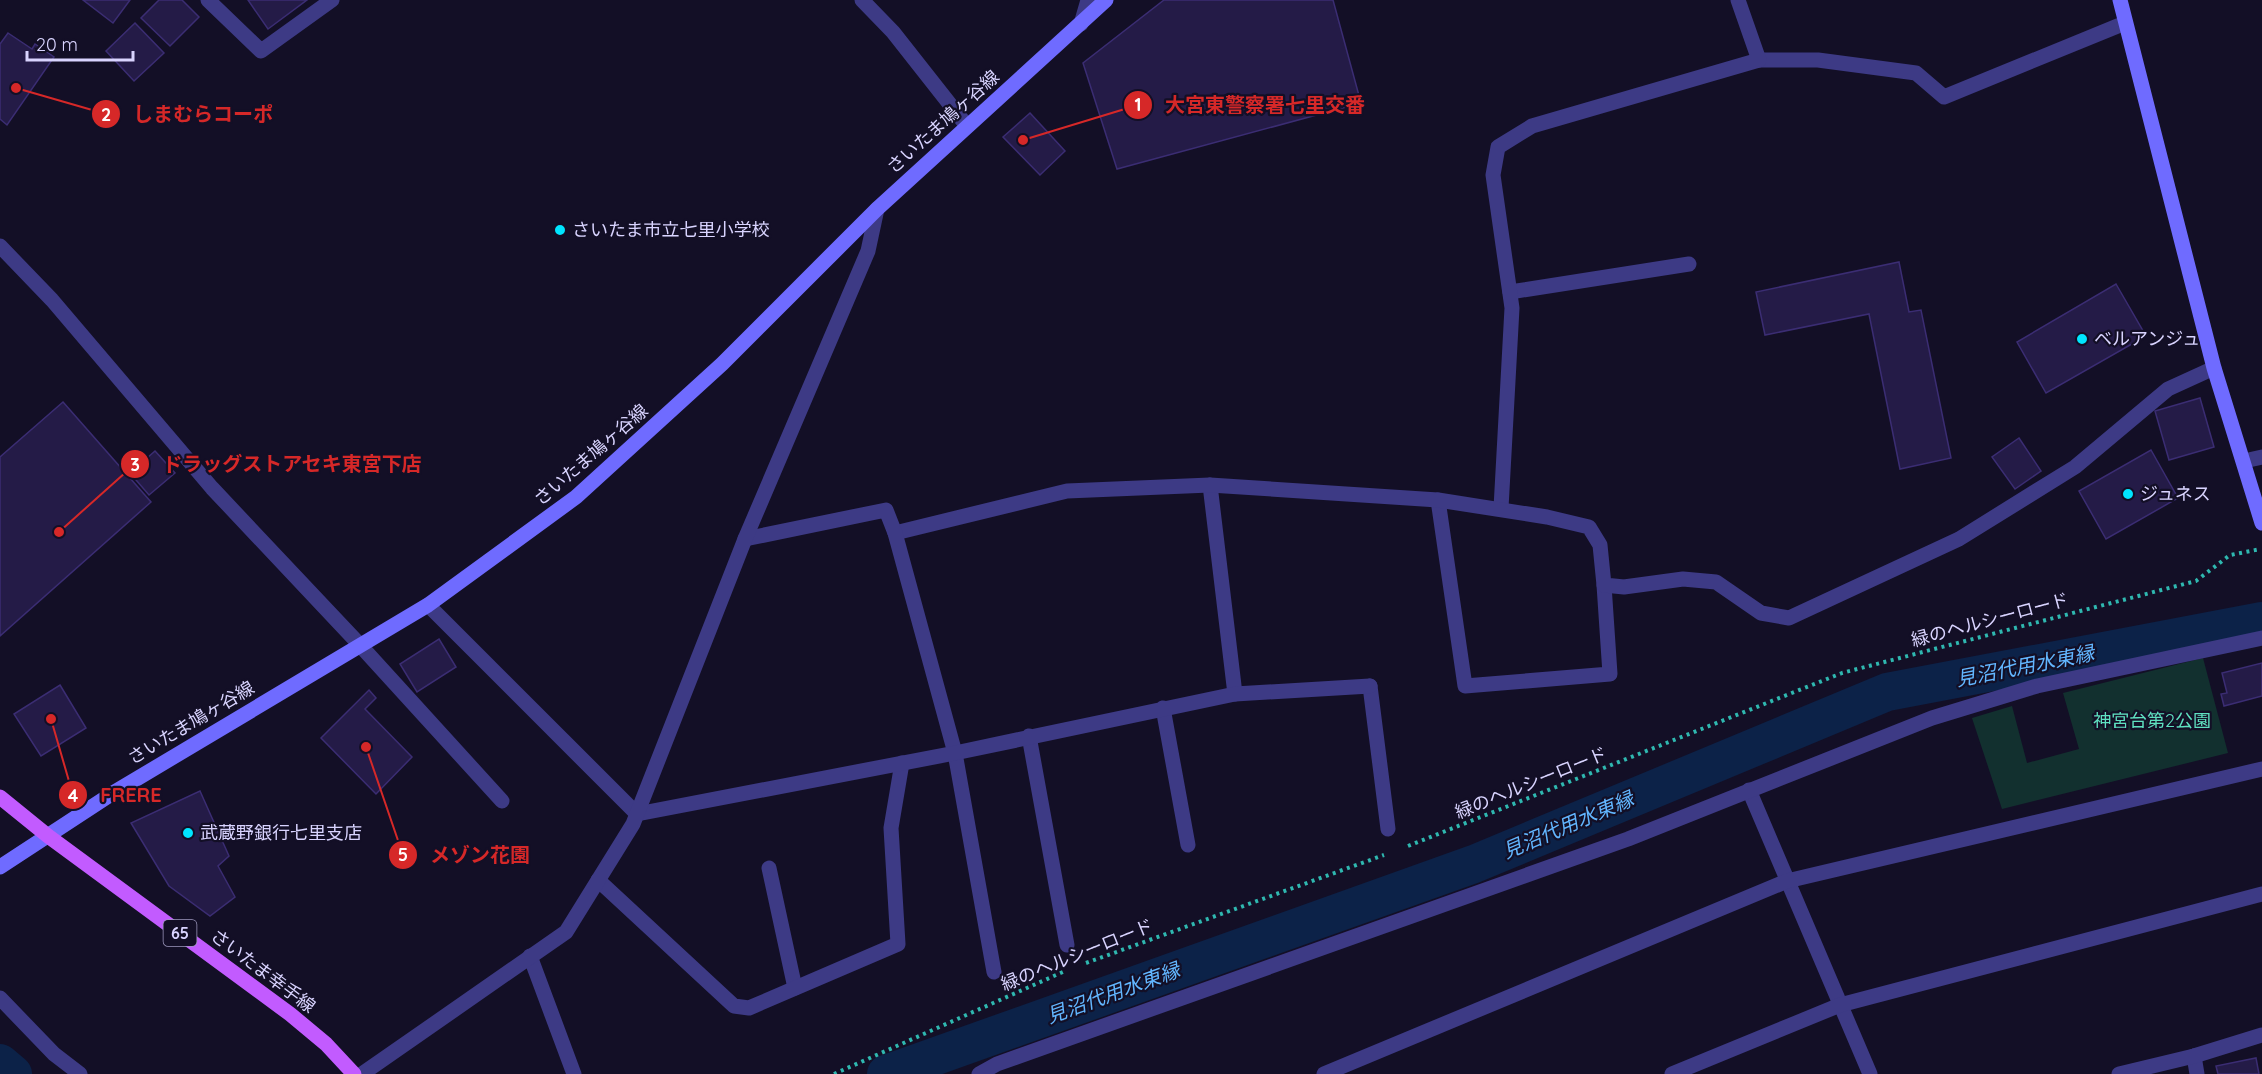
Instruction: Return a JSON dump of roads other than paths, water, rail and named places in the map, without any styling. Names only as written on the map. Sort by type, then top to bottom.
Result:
[{"type":"main road","name":"さいたま鳩ヶ谷線","points":[[0,867],[359,644],[428,605],[576,497],[722,364],[877,209],[1106,0]]},
{"type":"main road","points":[[2120,0],[2214,368],[2262,523]]},
{"type":"main road","name":"さいたま幸手線","points":[[0,797],[48,836],[290,1014],[326,1044],[354,1074]]},
{"type":"street","points":[[208,0],[261,51],[332,0]]},
{"type":"street","points":[[862,0],[893,33],[968,126]]},
{"type":"street","points":[[1081,24],[1088,0]]},
{"type":"street","points":[[1738,0],[1759,60]]},
{"type":"street","points":[[1501,508],[1512,308],[1492,175],[1498,147],[1532,126],[1759,60],[1818,60],[1916,73],[1944,97],[2125,23]]},
{"type":"street","points":[[362,1074],[566,932],[637,814],[745,539],[868,251],[877,209]]},
{"type":"street","points":[[0,246],[52,300],[212,488],[359,644],[502,801]]},
{"type":"street","points":[[1510,292],[1689,264]]},
{"type":"street","points":[[1604,585],[1624,587],[1683,579],[1716,582],[1761,613],[1789,618],[1959,539],[2075,467],[2168,389],[2214,368]]},
{"type":"street","points":[[2244,461],[2262,457]]},
{"type":"street","points":[[895,533],[1066,491],[1210,485],[1438,500],[1501,508],[1589,527],[1600,545],[1610,674],[1465,686],[1438,500]]},
{"type":"street","points":[[1210,485],[1235,694]]},
{"type":"street","points":[[745,539],[886,510],[895,533],[954,753],[994,972]]},
{"type":"street","points":[[428,605],[637,814]]},
{"type":"street","points":[[979,1074],[996,1065],[1628,839],[1932,717],[2037,686],[2262,638]]},
{"type":"street","points":[[637,814],[902,764],[1235,694],[1370,686],[1388,829]]},
{"type":"street","points":[[1163,708],[1188,845]]},
{"type":"street","points":[[1029,736],[1067,945]]},
{"type":"street","points":[[598,879],[734,1006],[749,1008],[898,944],[891,828],[902,764]]},
{"type":"street","points":[[1324,1074],[1787,881],[2262,769]]},
{"type":"street","points":[[1749,790],[1870,1074]]},
{"type":"street","points":[[769,868],[795,988]]},
{"type":"street","points":[[1672,1074],[1840,1005],[2262,894]]},
{"type":"street","points":[[530,956],[574,1074]]},
{"type":"street","points":[[0,998],[54,1054],[80,1074]]},
{"type":"street","points":[[2119,1074],[2194,1056],[2262,1035]]},
{"type":"street","points":[[2194,1056],[2197,1074]]},
{"type":"waterway","name":"見沼代用水東縁","points":[[886,1074],[1474,864],[1887,692],[2262,621]]},
{"type":"waterway","name":"見沼代用水東縁","points":[[0,1063],[13,1074]]},
{"type":"place","name":"しまむらコーポ","points":[[16,88]]},
{"type":"place","name":"大宮東警察署七里交番","points":[[1023,140]]},
{"type":"place","name":"さいたま市立七里小学校","points":[[560,230]]},
{"type":"place","name":"ベルアンジュ","points":[[2082,339]]},
{"type":"place","name":"ジュネス","points":[[2128,494]]},
{"type":"place","name":"ドラッグストアセキ東宮下店","points":[[59,532]]},
{"type":"place","name":"FRERE","points":[[51,719]]},
{"type":"place","name":"メゾン花園","points":[[366,747]]},
{"type":"place","name":"武蔵野銀行七里支店","points":[[188,833]]},
{"type":"park label","name":"神宮台第2公園","points":[[2152,721]]}]
